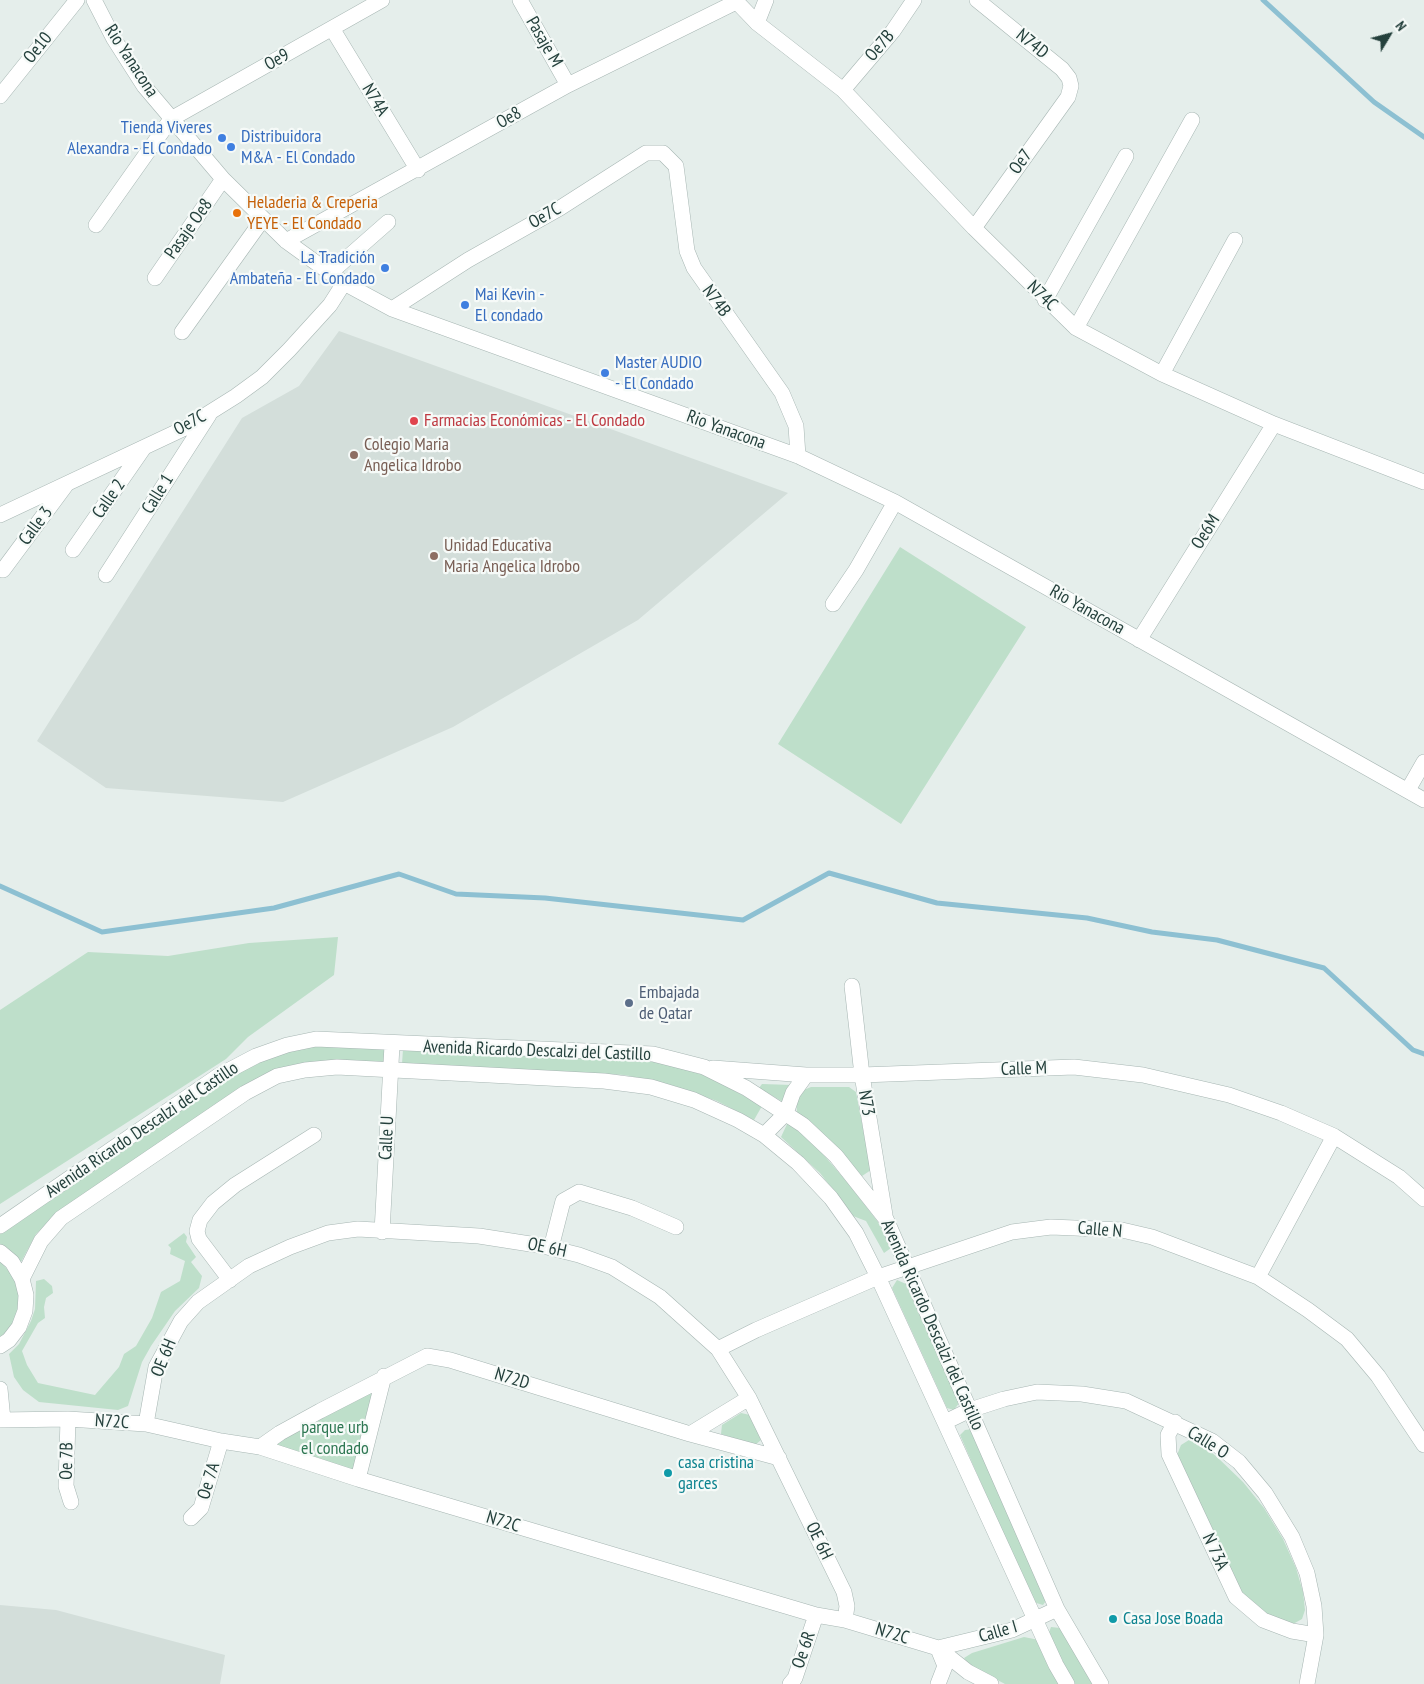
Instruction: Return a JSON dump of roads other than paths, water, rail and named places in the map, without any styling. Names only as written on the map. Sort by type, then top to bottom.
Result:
[{"type":"street","name":"Oe10","points":[[0,96],[77,0]]},
{"type":"street","name":"Rio Yanacona","points":[[94,0],[119,46],[144,86],[223,179],[286,241],[344,283],[392,309],[798,456],[895,502],[1424,800]]},
{"type":"street","name":"Oe9","points":[[171,119],[333,30],[382,0]]},
{"type":"street","name":"Pasaje M","points":[[520,0],[568,85]]},
{"type":"street","points":[[756,23],[766,0]]},
{"type":"street","name":"Oe7B","points":[[843,90],[893,31],[914,0]]},
{"type":"street","name":"N74D","points":[[978,0],[1062,69],[1069,78],[1071,86],[1068,97]]},
{"type":"street","name":"Oe8","points":[[286,241],[418,170],[568,85],[736,1]]},
{"type":"street","name":"N74C","points":[[736,1],[756,23],[843,90],[974,228],[1045,300],[1076,328],[1162,374],[1274,424],[1424,482]]},
{"type":"street","name":"N74A","points":[[333,30],[418,170]]},
{"type":"street","name":"Oe7","points":[[974,228],[1068,97]]},
{"type":"street","points":[[96,224],[171,119]]},
{"type":"street","points":[[1076,328],[1192,120]]},
{"type":"street","name":"Oe7C","points":[[392,309],[468,260],[560,208],[646,153]]},
{"type":"street","name":"N74B","points":[[646,153],[664,153],[676,166],[688,251],[694,268],[782,393],[796,426],[798,456]]},
{"type":"street","points":[[1045,300],[1126,156]]},
{"type":"street","name":"Pasaje Oe8","points":[[155,278],[223,179]]},
{"type":"street","points":[[182,332],[263,219]]},
{"type":"street","points":[[330,273],[388,222]]},
{"type":"street","points":[[1162,374],[1235,240]]},
{"type":"street","name":"Oe7C","points":[[0,514],[144,447],[210,412],[262,377],[330,305],[344,283]]},
{"type":"street","name":"Calle 1","points":[[106,575],[210,412]]},
{"type":"street","name":"Oe6M","points":[[1139,640],[1274,424]]},
{"type":"street","name":"Calle 2","points":[[73,550],[144,447]]},
{"type":"street","name":"Calle 3","points":[[3,570],[68,482]]},
{"type":"street","points":[[833,604],[856,570],[895,502]]},
{"type":"street","points":[[1408,790],[1424,762]]},
{"type":"street","name":"N73","points":[[852,986],[862,1075],[886,1218]]},
{"type":"street","name":"Avenida Ricardo Descalzi del Castillo","points":[[0,1226],[218,1076],[256,1056],[287,1046],[316,1040],[653,1054],[704,1067],[746,1088],[786,1112],[803,1125],[836,1156],[886,1218],[1057,1608],[1101,1684]]},
{"type":"street","name":"Calle U","points":[[382,1232],[392,1044]]},
{"type":"street","name":"Calle M","points":[[704,1067],[806,1075],[862,1075],[1074,1066],[1143,1075],[1229,1095],[1281,1113],[1334,1136],[1399,1177],[1424,1199]]},
{"type":"street","name":"Avenida Ricardo Descalzi del Castillo","points":[[22,1279],[41,1241],[61,1218],[245,1093],[277,1076],[305,1070],[337,1067],[604,1081],[651,1087],[694,1100],[738,1120],[764,1135],[798,1163],[831,1198],[856,1233],[1056,1665],[1067,1684]]},
{"type":"street","points":[[764,1135],[786,1112],[793,1093],[806,1075]]},
{"type":"street","points":[[230,1280],[199,1239],[197,1231],[200,1220],[213,1203],[235,1185],[314,1135]]},
{"type":"street","points":[[1258,1277],[1334,1136]]},
{"type":"street","points":[[551,1248],[563,1201],[579,1192],[632,1208],[676,1227]]},
{"type":"street","name":"Calle N","points":[[718,1349],[756,1330],[878,1277],[1012,1232],[1051,1227],[1122,1230],[1152,1237],[1258,1277],[1308,1310],[1347,1339],[1378,1376],[1424,1445]]},
{"type":"street","name":"OE 6H","points":[[146,1424],[156,1367],[181,1321],[198,1302],[249,1266],[290,1247],[328,1233],[358,1229],[382,1232],[479,1236],[551,1248],[612,1267],[660,1297],[718,1349],[749,1398],[844,1592],[845,1620]]},
{"type":"street","points":[[0,1252],[12,1262],[22,1279],[26,1295],[25,1311],[19,1326],[9,1340],[0,1346]]},
{"type":"street","name":"N72D","points":[[260,1447],[280,1433],[384,1376],[427,1356],[436,1357],[690,1434],[779,1458]]},
{"type":"street","points":[[358,1479],[384,1376]]},
{"type":"street","points":[[0,1390],[2,1420]]},
{"type":"street","name":"Calle O","points":[[945,1422],[970,1410],[1004,1399],[1037,1392],[1082,1394],[1126,1401],[1212,1440],[1239,1462],[1265,1493],[1292,1537],[1307,1573],[1314,1606],[1316,1635],[1307,1684]]},
{"type":"street","points":[[690,1434],[749,1398]]},
{"type":"street","name":"N72C","points":[[2,1420],[68,1419],[146,1424],[221,1441],[260,1447],[358,1479],[816,1615],[845,1620],[938,1648],[968,1672],[991,1684]]},
{"type":"street","name":"Oe 7B","points":[[68,1419],[66,1486],[71,1502]]},
{"type":"street","name":"N 73A","points":[[1174,1422],[1168,1436],[1169,1454],[1236,1597],[1262,1620],[1292,1631],[1316,1635]]},
{"type":"street","name":"Oe 7A","points":[[191,1518],[201,1508],[221,1441]]},
{"type":"street","name":"Calle I","points":[[938,1648],[1012,1630],[1057,1608]]},
{"type":"street","name":"Oe 6R","points":[[790,1684],[795,1678],[816,1615]]},
{"type":"street","points":[[938,1648],[945,1666],[938,1684]]},
{"type":"waterway","points":[[1263,0],[1374,102],[1424,137]]},
{"type":"waterway","points":[[0,886],[102,932],[274,908],[399,874],[456,894],[545,898],[743,920],[829,873],[937,903],[1087,918],[1152,932],[1217,940],[1324,968],[1413,1050],[1424,1054]]},
{"type":"place","name":"Tienda Viveres Alexandra - El Condado","points":[[222,138]]},
{"type":"place","name":"Distribuidora M&A - El Condado","points":[[231,147]]},
{"type":"place","name":"Heladeria & Creperia YEYE - El Condado","points":[[237,213]]},
{"type":"place","name":"La Tradición Ambateña - El Condado","points":[[385,268]]},
{"type":"place","name":"Mai Kevin - El condado","points":[[465,305]]},
{"type":"place","name":"Master AUDIO - El Condado","points":[[605,373]]},
{"type":"place","name":"Farmacias Económicas - El Condado","points":[[414,421]]},
{"type":"place","name":"Colegio Maria Angelica Idrobo","points":[[354,455]]},
{"type":"place","name":"Unidad Educativa Maria Angelica Idrobo","points":[[434,556]]},
{"type":"place","name":"Embajada de Qatar","points":[[629,1003]]},
{"type":"place","name":"casa cristina garces","points":[[668,1473]]},
{"type":"place","name":"Casa Jose Boada","points":[[1113,1619]]},
{"type":"park label","name":"parque urb el condado","points":[[335,1438]]}]
